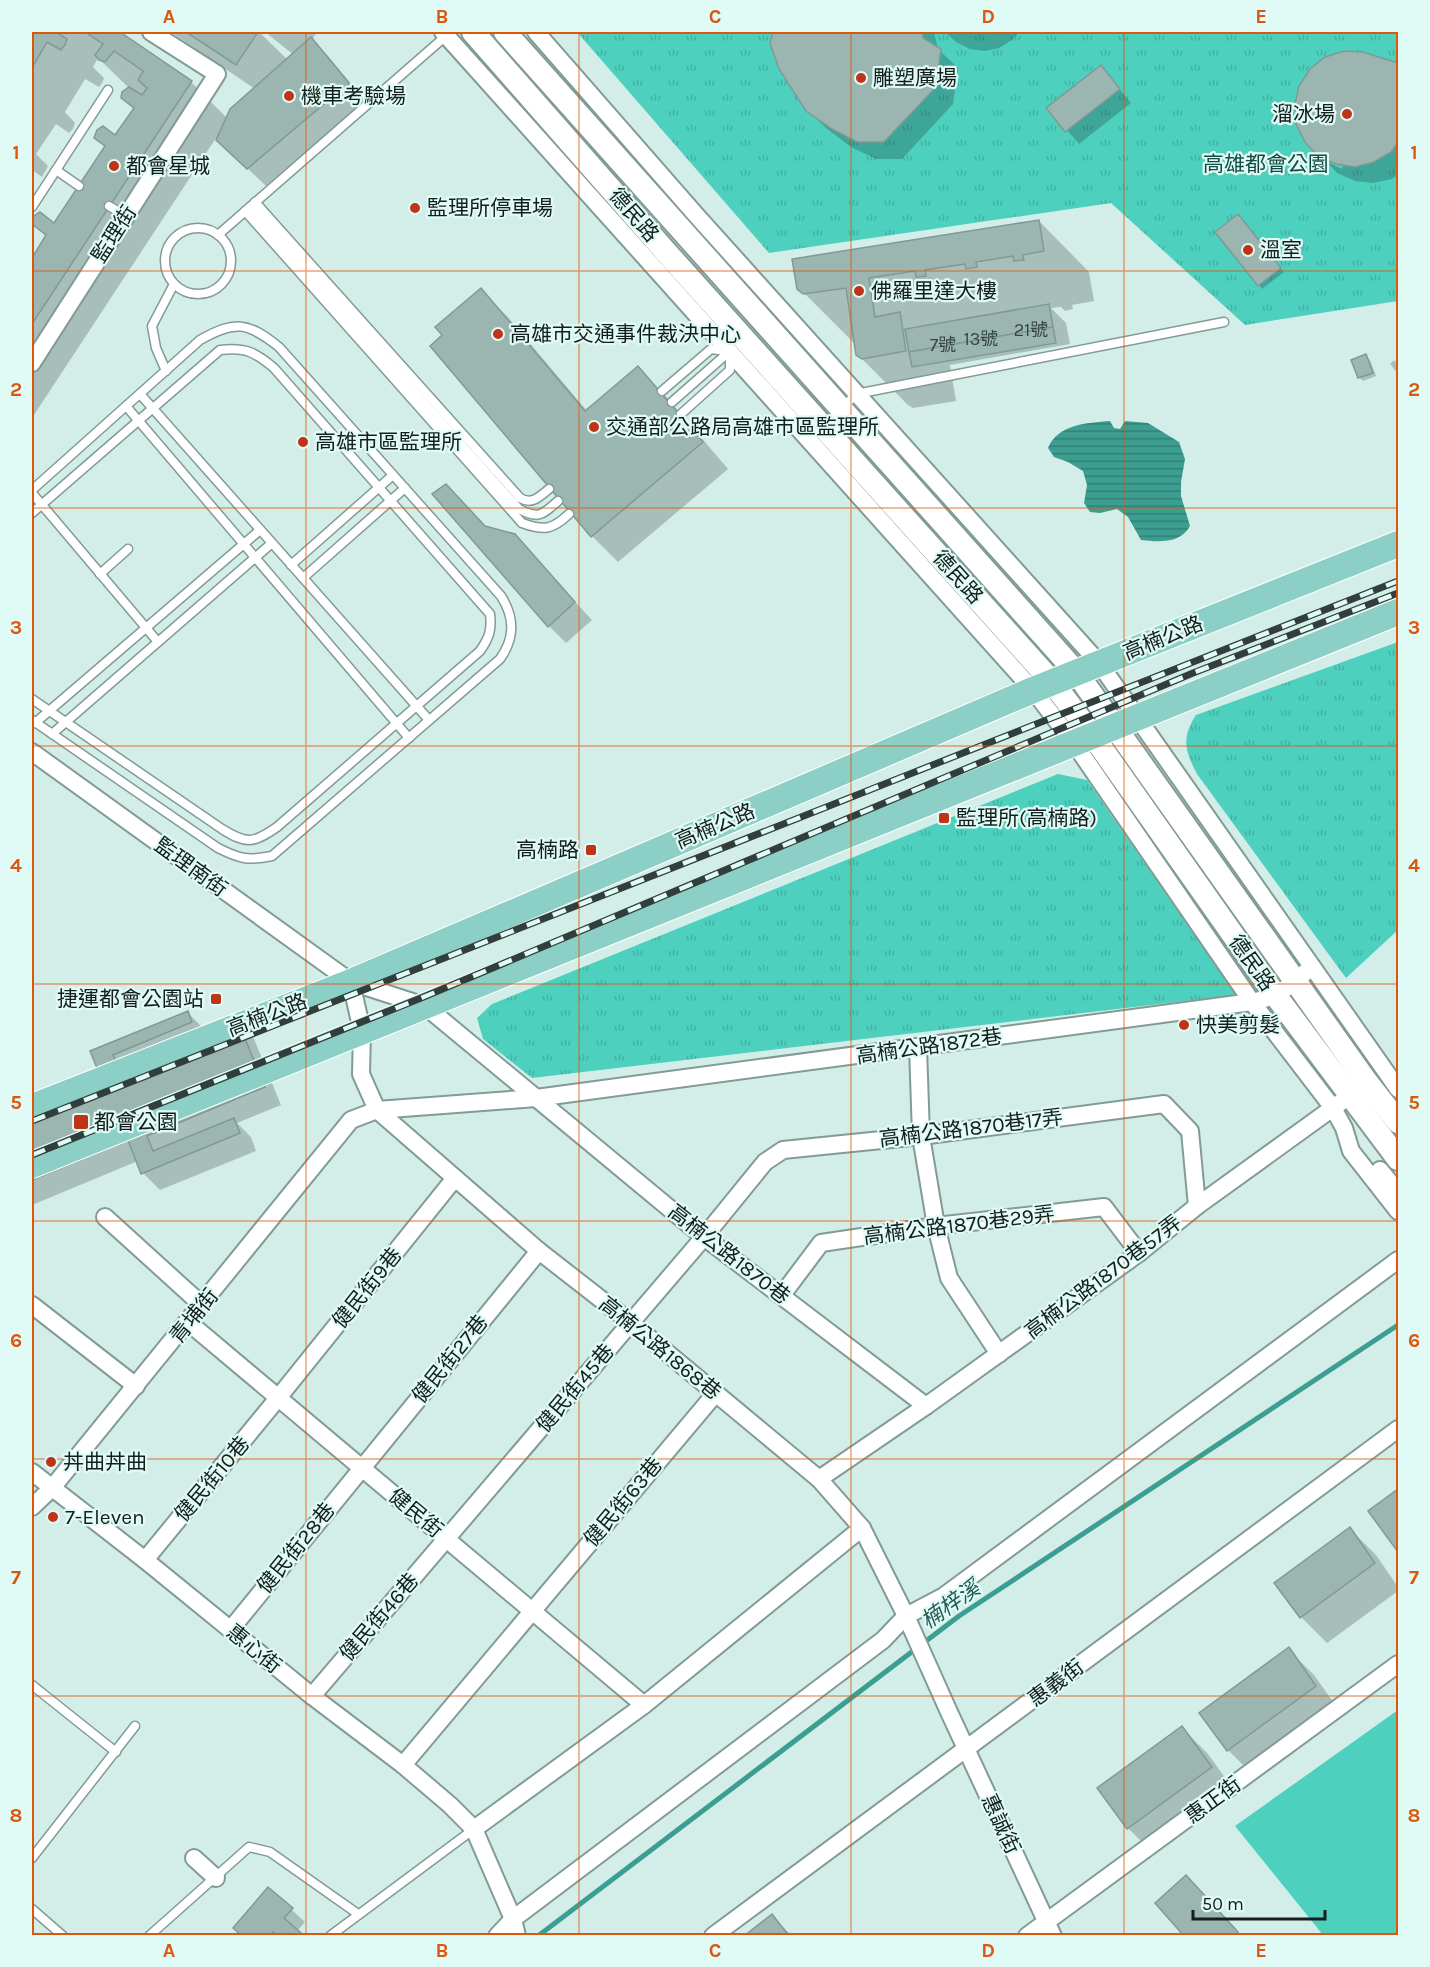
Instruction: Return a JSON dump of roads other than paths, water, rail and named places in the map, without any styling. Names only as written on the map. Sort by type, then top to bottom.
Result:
[{"type":"main road","name":"高楠公路","points":[[32,1107],[351,982],[1043,686],[1398,544]]},
{"type":"main road","points":[[32,1165],[1398,612]]},
{"type":"street","name":"監理街","points":[[32,363],[216,74],[151,32]]},
{"type":"street","name":"德民路","points":[[473,32],[623,218]]},
{"type":"street","name":"德民路","points":[[505,32],[657,187],[1088,668],[1138,718],[1304,974],[1358,1088],[1398,1159]]},
{"type":"street","name":"德民路","points":[[536,32],[657,187]]},
{"type":"street","name":"德民路","points":[[447,33],[623,218],[1043,686],[1094,736],[1304,974]]},
{"type":"street","points":[[623,218],[657,187]]},
{"type":"street","name":"德民路","points":[[1088,668],[1094,736],[1252,1002],[1398,1122]]},
{"type":"street","name":"德民路","points":[[1094,736],[1276,996],[1358,1088]]},
{"type":"street","name":"監理南街","points":[[32,752],[351,982],[425,1006]]},
{"type":"street","name":"高楠公路1872巷","points":[[351,1120],[377,1110],[536,1098],[1252,1002],[1276,996],[1304,974]]},
{"type":"street","points":[[351,982],[362,1031],[361,1074],[377,1110]]},
{"type":"street","name":"高楠公路1870巷","points":[[425,1006],[704,1237],[926,1406]]},
{"type":"street","points":[[918,1047],[921,1136],[936,1226],[949,1278],[999,1354]]},
{"type":"street","points":[[1358,1088],[1398,1087]]},
{"type":"street","name":"德民路","points":[[1344,1128],[1358,1088]]},
{"type":"street","name":"高楠公路1870巷57弄","points":[[819,1479],[926,1406],[1139,1253],[1197,1206],[1358,1088]]},
{"type":"street","name":"高楠公路1870巷17弄","points":[[704,1237],[765,1162],[783,1150],[921,1136],[1164,1104],[1190,1131],[1197,1206]]},
{"type":"street","name":"高楠公路1868巷","points":[[377,1110],[539,1251],[630,1322],[819,1479],[862,1528],[906,1616],[949,1712]]},
{"type":"street","name":"青埔街","points":[[32,1508],[52,1488],[189,1322],[351,1120]]},
{"type":"street","points":[[1344,1128],[1398,1192]]},
{"type":"street","points":[[1344,1128],[1351,1151],[1398,1211]]},
{"type":"street","name":"健民街9巷","points":[[279,1398],[455,1178]]},
{"type":"street","name":"高楠公路1870巷29弄","points":[[782,1295],[821,1244],[936,1226],[1104,1207],[1139,1253]]},
{"type":"street","points":[[105,1217],[202,1305]]},
{"type":"street","name":"健民街45巷","points":[[447,1539],[704,1237]]},
{"type":"street","name":"健民街27巷","points":[[362,1468],[539,1251]]},
{"type":"street","points":[[498,1935],[515,1927],[883,1640],[906,1616],[944,1596],[1398,1260]]},
{"type":"street","points":[[32,1305],[136,1386]]},
{"type":"street","name":"健民街","points":[[189,1322],[644,1704]]},
{"type":"street","name":"健民街63巷","points":[[403,1765],[715,1394]]},
{"type":"street","name":"健民街10巷","points":[[145,1560],[279,1398]]},
{"type":"street","name":"惠義街","points":[[713,1935],[1398,1429]]},
{"type":"street","name":"健民街28巷","points":[[231,1629],[362,1468]]},
{"type":"street","name":"惠心街","points":[[32,1472],[145,1560],[312,1696],[403,1765],[474,1829]]},
{"type":"street","points":[[515,1927],[474,1829],[644,1704],[862,1528]]},
{"type":"street","name":"健民街46巷","points":[[312,1696],[447,1539]]},
{"type":"street","name":"惠正街","points":[[1027,1935],[1050,1928],[1398,1664]]},
{"type":"street","name":"惠誠街","points":[[949,1712],[1050,1928]]},
{"type":"street","points":[[194,1858],[216,1878]]},
{"type":"lane","points":[[218,235],[447,33]]},
{"type":"lane","points":[[32,207],[108,90]]},
{"type":"lane","points":[[56,170],[79,186]]},
{"type":"lane","points":[[109,206],[126,216]]},
{"type":"lane","points":[[250,206],[520,498],[533,501],[549,489]]},
{"type":"lane","points":[[250,206],[519,509],[529,514],[542,514],[558,501]]},
{"type":"lane","points":[[250,206],[522,523],[549,528],[557,525],[569,514]]},
{"type":"lane","points":[[198,228],[218,235],[230,253],[228,274],[222,283],[214,290],[204,293],[183,290],[174,284],[165,264],[170,243],[177,235],[198,228]]},
{"type":"lane","points":[[166,371],[156,348],[152,326],[174,284]]},
{"type":"lane","points":[[817,435],[849,402],[1224,322]]},
{"type":"lane","points":[[158,642],[146,628],[100,574],[32,491],[200,340],[231,326],[261,332],[279,347],[501,596],[510,610],[510,637],[506,650],[500,659],[272,856],[252,860],[237,857],[218,848],[33,722],[49,711],[146,628],[243,544],[260,530]]},
{"type":"lane","points":[[662,391],[711,349],[737,345]]},
{"type":"lane","points":[[672,402],[737,345]]},
{"type":"lane","points":[[681,414],[730,370],[737,345]]},
{"type":"lane","points":[[32,513],[220,350],[248,350],[259,355],[274,368],[390,500],[490,614],[492,628],[488,640],[480,651],[276,827],[262,838],[250,841],[238,839],[222,829],[35,702]]},
{"type":"lane","points":[[140,394],[429,720]]},
{"type":"lane","points":[[126,406],[409,738]]},
{"type":"lane","points":[[291,565],[393,475]]},
{"type":"lane","points":[[303,578],[405,488]]},
{"type":"lane","points":[[52,734],[272,543]]},
{"type":"lane","points":[[100,574],[128,549]]},
{"type":"lane","points":[[32,1685],[116,1752]]},
{"type":"lane","points":[[32,1858],[135,1726]]},
{"type":"lane","points":[[330,1935],[474,1829]]},
{"type":"lane","points":[[149,1935],[249,1847],[270,1852],[358,1914]]},
{"type":"lane","points":[[32,1909],[63,1935]]},
{"type":"waterway","name":"楠梓溪","points":[[538,1936],[959,1616],[1398,1325]]},
{"type":"railway","points":[[32,1121],[1398,581]]},
{"type":"railway","points":[[32,1155],[426,996],[1193,673],[1398,593]]},
{"type":"place","name":"雕塑廣場","points":[[861,78]]},
{"type":"place","name":"機車考驗場","points":[[289,96]]},
{"type":"place","name":"溜冰場","points":[[1347,114]]},
{"type":"place","name":"都會星城","points":[[114,166]]},
{"type":"place","name":"監理所停車場","points":[[415,208]]},
{"type":"place","name":"溫室","points":[[1248,250]]},
{"type":"place","name":"佛羅里達大樓","points":[[859,291]]},
{"type":"place","name":"高雄市交通事件裁決中心","points":[[498,334]]},
{"type":"place","name":"交通部公路局高雄市區監理所","points":[[594,427]]},
{"type":"place","name":"高雄市區監理所","points":[[303,442]]},
{"type":"place","name":"監理所(高楠路)","points":[[944,818]]},
{"type":"place","name":"高楠路","points":[[591,850]]},
{"type":"place","name":"捷運都會公園站","points":[[216,999]]},
{"type":"place","name":"快美剪髮","points":[[1184,1025]]},
{"type":"place","name":"都會公園","points":[[81,1122]]},
{"type":"place","name":"丼曲丼曲","points":[[51,1462]]},
{"type":"place","name":"7-Eleven","points":[[53,1517]]},
{"type":"park label","name":"高雄都會公園","points":[[1266,164]]}]
